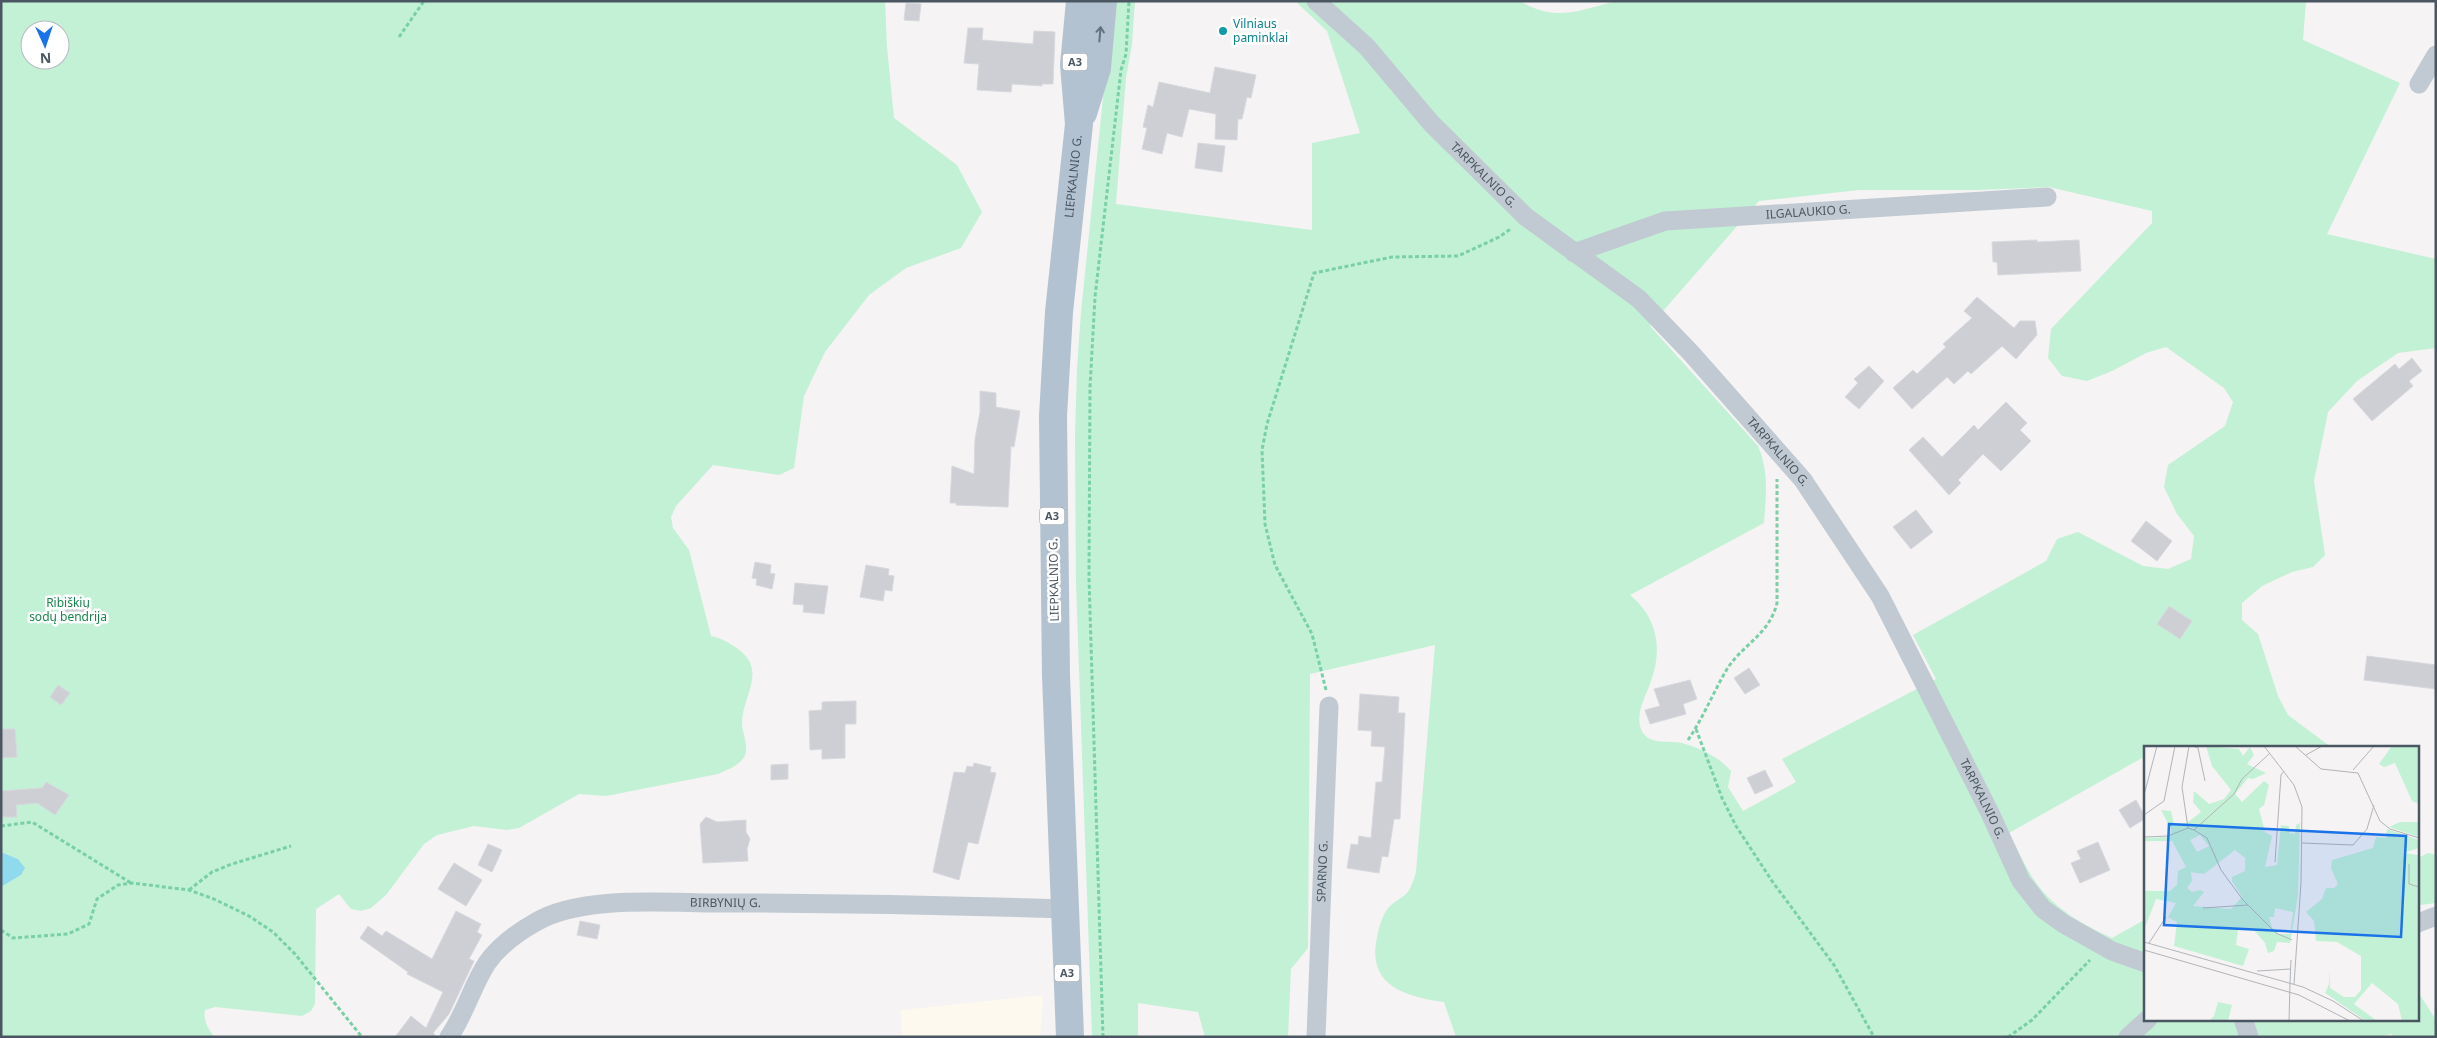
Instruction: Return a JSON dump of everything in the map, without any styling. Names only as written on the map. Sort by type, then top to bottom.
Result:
[{"type":"main road","name":"LIEPKALNIO G.","points":[[1070,1037],[1052,506],[1053,416],[1059,312],[1079,124],[1074,66],[1080,1]]},
{"type":"main road","name":"LIEPKALNIO G.","points":[[1079,124],[1097,68],[1103,1]]},
{"type":"street","name":"TARPKALNIO G.","points":[[1316,1],[1367,47],[1431,123],[1526,217],[1639,299],[1691,353],[1777,453],[1803,480],[1880,596],[1990,813],[2022,881],[2043,909],[2103,946],[2144,962]]},
{"type":"street","points":[[2419,84],[2436,55]]},
{"type":"street","name":"ILGALAUKIO G.","points":[[1574,253],[1664,221],[2047,197]]},
{"type":"street","name":"SPARNO G.","points":[[1316,1037],[1329,706]]},
{"type":"street","name":"BIRBYNIŲ G.","points":[[449,1037],[487,963],[506,943],[536,922],[548,915],[568,910],[619,904],[813,903],[1065,909]]},
{"type":"street","points":[[2420,922],[2436,916]]},
{"type":"street","points":[[2128,1037],[2147,1020]]},
{"type":"street","points":[[2243,1020],[2249,1037]]},
{"type":"path","points":[[399,36],[424,1]]},
{"type":"path","points":[[1103,1037],[1089,578],[1090,387],[1094,297],[1121,70],[1126,54],[1129,1]]},
{"type":"path","points":[[1329,706],[1312,634],[1275,565],[1265,524],[1262,450],[1267,424],[1314,273],[1392,257],[1458,256],[1500,237],[1526,217]]},
{"type":"path","points":[[1688,740],[1696,729],[1728,668],[1768,626],[1774,616],[1777,603],[1777,453]]},
{"type":"path","points":[[1696,729],[1722,798],[1736,826],[1772,881],[1834,965],[1874,1037]]},
{"type":"path","points":[[1,826],[32,822],[132,883]]},
{"type":"path","points":[[189,890],[212,872],[291,846]]},
{"type":"path","points":[[1,930],[13,938],[68,934],[89,924],[97,899],[118,885],[132,883],[189,890],[249,916],[272,932],[294,954],[362,1037]]},
{"type":"path","points":[[2008,1037],[2032,1020],[2103,946]]},
{"type":"shaded area","points":[[1043,995],[1040,1037],[902,1037],[901,1010]]},
{"type":"green space","name":"Ribiškių sodų bendrija","points":[[1,1],[885,1],[887,47],[894,118],[957,165],[982,212],[961,248],[906,268],[869,295],[825,352],[804,396],[794,468],[779,475],[713,465],[676,506],[671,517],[673,528],[689,550],[711,636],[722,639],[738,649],[747,657],[751,666],[751,684],[742,723],[746,753],[739,763],[718,774],[606,796],[579,794],[519,828],[507,830],[474,826],[437,835],[424,844],[386,895],[371,908],[361,911],[351,909],[339,894],[316,909],[315,1004],[311,1011],[302,1016],[215,1007],[205,1010],[207,1024],[214,1037],[1,1037],[1,887],[21,875],[18,859],[1,852]]},
{"type":"green space","points":[[1113,1],[1135,1],[1132,44],[1126,78],[1116,204],[1312,230],[1312,143],[1360,133],[1327,31],[1295,1],[1520,1],[1545,12],[1568,13],[1617,1],[2306,1],[2303,40],[2400,83],[2327,234],[2436,259],[2436,348],[2398,353],[2357,381],[2328,412],[2314,481],[2325,555],[2313,567],[2292,572],[2262,586],[2242,603],[2242,620],[2258,634],[2278,696],[2288,715],[2330,746],[2144,746],[2144,762],[2142,758],[2009,833],[2037,884],[2053,902],[2071,916],[2112,938],[2144,920],[2144,1020],[2420,1020],[2420,995],[2436,1020],[2436,1037],[2393,1037],[2392,1034],[2375,1037],[1456,1037],[1444,1002],[1418,997],[1395,988],[1385,980],[1379,970],[1376,958],[1376,943],[1384,915],[1391,906],[1407,893],[1416,872],[1435,645],[1310,674],[1308,948],[1291,969],[1288,1037],[1205,1037],[1198,1012],[1138,1003],[1138,1037],[1092,1037],[1076,583],[1075,437],[1077,368]],"holes":[[[2049,187],[2152,211],[2152,223],[2051,329],[2048,358],[2062,376],[2087,381],[2112,371],[2146,353],[2166,347],[2224,388],[2233,402],[2225,426],[2168,465],[2164,487],[2177,514],[2194,536],[2191,559],[2168,569],[2143,566],[2078,532],[2057,539],[2046,561],[1913,635],[1936,679],[1782,759],[1796,782],[1743,811],[1728,787],[1731,771],[1721,761],[1689,745],[1648,738],[1641,729],[1639,717],[1655,669],[1657,645],[1652,623],[1639,604],[1630,595],[1764,523],[1766,493],[1764,465],[1758,446],[1650,326],[1759,201],[1859,190],[1977,190]]]},
{"type":"green space","points":[[2428,853],[2436,855],[2436,903],[2420,905],[2420,857]]},
{"type":"water","points":[[1,852],[18,859],[25,868],[21,875],[1,887]]},
{"type":"building","points":[[906,3],[921,4],[919,21],[904,20]]},
{"type":"building","points":[[968,28],[983,28],[982,40],[1033,44],[1034,31],[1055,32],[1053,84],[1042,84],[1042,86],[1012,84],[1011,92],[977,90],[979,64],[964,63]]},
{"type":"building","points":[[1215,67],[1256,75],[1251,98],[1247,97],[1242,119],[1238,119],[1237,140],[1215,139],[1216,114],[1189,109],[1182,137],[1167,133],[1162,154],[1142,149],[1147,128],[1143,127],[1148,105],[1153,107],[1159,82],[1210,93]]},
{"type":"building","points":[[1198,143],[1225,146],[1222,172],[1195,168]]},
{"type":"building","points":[[2037,240],[2037,242],[2079,240],[2081,271],[1998,275],[1997,262],[1993,262],[1992,242]]},
{"type":"building","points":[[1977,297],[2014,328],[2020,321],[2035,321],[2037,335],[2016,359],[2002,346],[1971,374],[1968,371],[1954,384],[1947,377],[1912,409],[1893,388],[1913,370],[1917,374],[1946,347],[1943,344],[1972,318],[1964,311]]},
{"type":"building","points":[[2412,358],[2422,371],[2409,381],[2413,386],[2372,421],[2353,399],[2395,364],[2399,369]]},
{"type":"building","points":[[1869,366],[1884,381],[1859,409],[1845,397],[1858,383],[1854,379]]},
{"type":"building","points":[[980,391],[996,393],[996,407],[1020,411],[1014,447],[1011,446],[1008,507],[956,505],[956,503],[950,503],[952,466],[974,474],[975,439],[980,412]]},
{"type":"building","points":[[2006,402],[2027,423],[2020,430],[2031,441],[2001,471],[1983,454],[1958,480],[1961,483],[1949,495],[1909,450],[1923,437],[1942,457],[1974,425],[1978,430]]},
{"type":"building","points":[[1916,510],[1933,532],[1911,549],[1893,527]]},
{"type":"building","points":[[2146,521],[2172,541],[2157,561],[2131,541]]},
{"type":"building","points":[[755,562],[771,565],[770,573],[775,574],[772,589],[756,585],[757,579],[752,578]]},
{"type":"building","points":[[866,565],[889,569],[888,575],[894,576],[892,591],[885,590],[883,601],[860,597]]},
{"type":"building","points":[[795,583],[828,586],[824,614],[803,612],[804,605],[793,604]]},
{"type":"building","points":[[71,599],[87,608],[79,623],[63,613]]},
{"type":"building","points":[[2169,606],[2192,621],[2180,639],[2157,624]]},
{"type":"building","points":[[2367,656],[2436,665],[2436,689],[2364,680]]},
{"type":"building","points":[[1749,668],[1760,685],[1745,694],[1734,678]]},
{"type":"building","points":[[1690,680],[1697,699],[1683,704],[1686,714],[1650,724],[1645,710],[1660,706],[1654,689]]},
{"type":"building","points":[[58,685],[70,693],[61,705],[50,697]]},
{"type":"building","points":[[1360,694],[1399,697],[1398,713],[1405,713],[1400,819],[1394,819],[1388,857],[1382,856],[1379,873],[1347,868],[1351,844],[1358,845],[1359,836],[1371,838],[1376,782],[1382,782],[1385,747],[1371,746],[1372,731],[1358,730]]},
{"type":"building","points":[[856,701],[856,724],[845,724],[845,758],[822,759],[822,749],[810,750],[809,711],[822,710],[822,702]]},
{"type":"building","points":[[1,729],[15,729],[17,757],[1,758]]},
{"type":"building","points":[[974,763],[991,767],[990,772],[996,773],[978,844],[968,842],[959,880],[933,872],[954,772],[965,773],[967,766],[973,767]]},
{"type":"building","points":[[788,764],[788,779],[771,780],[771,765]]},
{"type":"building","points":[[1765,770],[1773,786],[1755,794],[1747,778]]},
{"type":"building","points":[[46,782],[69,795],[55,815],[37,803],[16,805],[17,817],[1,817],[1,791],[42,788]]},
{"type":"building","points":[[2136,800],[2144,814],[2144,819],[2130,828],[2119,810]]},
{"type":"building","points":[[706,817],[717,822],[746,820],[746,832],[750,839],[747,849],[748,861],[703,863],[700,824]]},
{"type":"building","points":[[2098,842],[2110,870],[2080,883],[2071,863],[2081,859],[2077,851]]},
{"type":"building","points":[[488,844],[502,850],[492,872],[478,865]]},
{"type":"building","points":[[454,863],[482,880],[466,906],[438,889]]},
{"type":"building","points":[[456,911],[481,924],[477,932],[482,935],[469,959],[474,961],[449,1014],[433,1033],[437,1037],[395,1037],[411,1016],[426,1028],[443,992],[407,974],[408,972],[360,938],[368,926],[382,936],[386,931],[432,959]]},
{"type":"building","points":[[580,921],[600,925],[597,939],[577,935]]},
{"type":"place","name":"Vilniaus paminklai","points":[[1223,31]]}]
